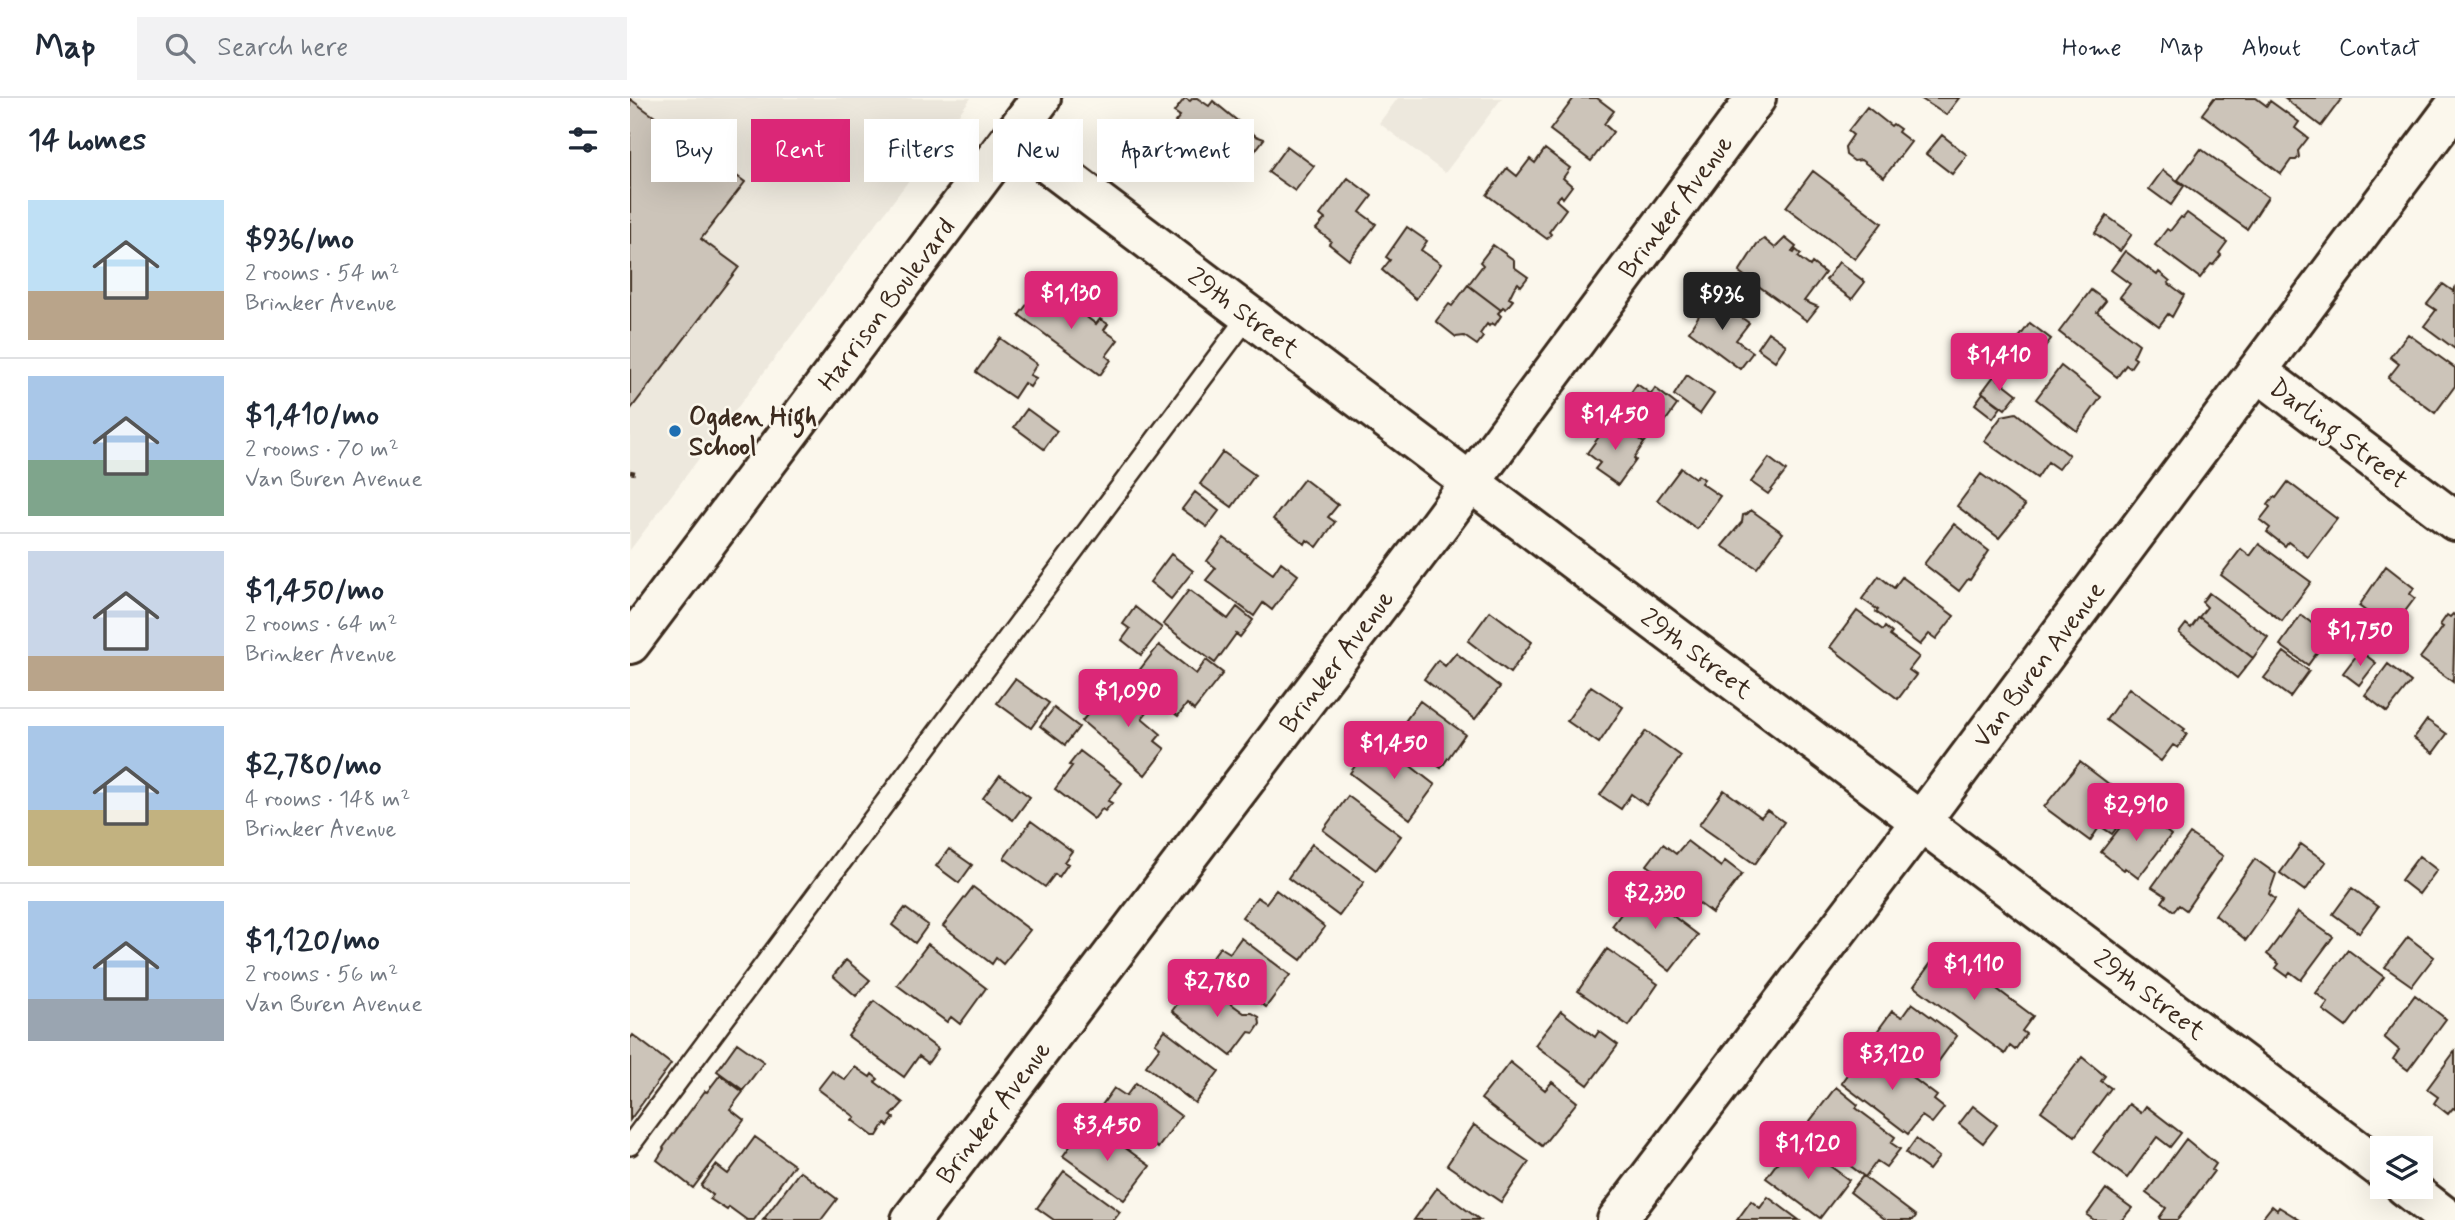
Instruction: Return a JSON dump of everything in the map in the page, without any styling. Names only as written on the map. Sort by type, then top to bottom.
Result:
[{"type":"street","name":"Harrison Boulevard","points":[[1025,119],[1041,98]]},
{"type":"street","name":"Brinker Avenue","points":[[911,1220],[1433,533],[1756,98]]},
{"type":"street","name":"Van Buren Avenue","points":[[1618,1220],[1921,821],[2455,106]]},
{"type":"street","name":"Harrison Boulevard","points":[[630,643],[993,162]]},
{"type":"street","name":"29th Street","points":[[1072,182],[2370,1160]]},
{"type":"street","name":"Darling Street","points":[[2257,371],[2455,521]]},
{"type":"street","points":[[2421,1199],[2448,1220]]},
{"type":"lane","points":[[630,1145],[1248,315]]},
{"type":"shaded area","name":"Ogden High School","points":[[630,98],[971,98],[955,119],[864,119],[864,182],[908,182],[630,550]]},
{"type":"shaded area","points":[[1398,98],[1502,98],[1445,173],[1379,123]]},
{"type":"building","points":[[1185,98],[1190,101],[1197,98],[1209,106],[1213,101],[1235,119],[1178,119],[1180,116],[1174,112]]},
{"type":"building","points":[[1574,98],[1597,98],[1614,111],[1604,124],[1613,132],[1591,161],[1550,130]]},
{"type":"building","points":[[1920,98],[1959,98],[1946,115]]},
{"type":"building","points":[[2214,98],[2256,98],[2267,106],[2270,101],[2299,122],[2295,128],[2308,138],[2298,151],[2299,157],[2291,160],[2281,174],[2202,114]]},
{"type":"building","points":[[2284,98],[2342,98],[2321,126]]},
{"type":"building","name":"Ogden High School","points":[[630,99],[658,119],[651,119],[651,182],[737,182],[737,176],[745,182],[701,239],[739,267],[630,410]]},
{"type":"building","points":[[1867,107],[1891,126],[1893,124],[1900,129],[1898,132],[1911,142],[1884,177],[1861,160],[1854,161],[1846,155],[1845,147],[1853,135],[1848,131]]},
{"type":"building","points":[[1254,134],[1264,139],[1254,152]]},
{"type":"building","points":[[1942,135],[1967,155],[1952,174],[1926,154]]},
{"type":"building","points":[[1287,146],[1314,166],[1295,191],[1268,172]]},
{"type":"building","points":[[1545,149],[1570,168],[1563,178],[1572,186],[1563,198],[1561,195],[1556,200],[1566,209],[1547,239],[1487,195],[1507,168],[1517,176],[1530,159],[1535,163]]},
{"type":"building","points":[[2201,149],[2268,197],[2247,229],[2178,180]]},
{"type":"building","points":[[2163,170],[2184,186],[2171,205],[2149,189]]},
{"type":"building","points":[[1813,171],[1882,223],[1855,259],[1786,207]]},
{"type":"building","points":[[1348,178],[1372,196],[1360,212],[1376,224],[1349,260],[1316,229],[1325,219],[1320,215]]},
{"type":"building","points":[[2187,213],[2227,242],[2219,253],[2221,255],[2200,278],[2155,245],[2167,229],[2170,231]]},
{"type":"building","points":[[2107,216],[2132,234],[2120,251],[2095,233]]},
{"type":"building","points":[[1407,227],[1427,241],[1421,250],[1441,264],[1416,299],[1382,270],[1390,260],[1386,257]]},
{"type":"building","points":[[1785,238],[1796,247],[1792,252],[1796,250],[1801,254],[1798,257],[1825,273],[1804,301],[1818,307],[1807,321],[1739,272],[1757,244],[1764,239],[1775,248]]},
{"type":"building","points":[[1493,245],[1514,260],[1514,267],[1528,277],[1521,286],[1518,283],[1509,298],[1513,300],[1506,309],[1503,307],[1501,310],[1468,285],[1483,265],[1480,262]]},
{"type":"building","points":[[2125,251],[2157,275],[2159,272],[2184,295],[2172,317],[2168,314],[2159,326],[2120,297],[2130,284],[2111,270]]},
{"type":"building","points":[[1839,262],[1865,282],[1852,299],[1826,280]]},
{"type":"building","points":[[2443,284],[2453,291],[2455,288],[2455,349],[2424,326],[2436,310],[2427,304]]},
{"type":"building","points":[[1468,285],[1501,310],[1498,313],[1501,316],[1495,325],[1487,324],[1480,334],[1483,337],[1477,345],[1464,336],[1456,337],[1436,321]]},
{"type":"building","points":[[2091,290],[2106,301],[2097,312],[2139,344],[2133,357],[2136,359],[2130,368],[2126,365],[2117,377],[2059,332]]},
{"type":"building","points":[[1035,294],[1044,301],[1048,295],[1053,300],[1057,295],[1096,324],[1100,319],[1108,324],[1104,330],[1118,340],[1106,356],[1111,360],[1100,375],[1019,315]]},
{"type":"building","points":[[1715,298],[1749,323],[1736,340],[1753,352],[1740,369],[1689,331],[1705,306],[1707,308]]},
{"type":"building","points":[[2030,323],[2051,339],[2039,354],[2018,339]]},
{"type":"building","points":[[1768,332],[1786,345],[1775,361],[1757,348]]},
{"type":"building","points":[[2408,334],[2455,368],[2455,386],[2435,413],[2388,378],[2399,364],[2390,357]]},
{"type":"building","points":[[1000,338],[1037,364],[1030,375],[1036,378],[1030,387],[1024,383],[1014,398],[976,372]]},
{"type":"building","points":[[2061,366],[2101,397],[2077,431],[2036,399]]},
{"type":"building","points":[[1687,375],[1714,394],[1700,414],[1674,395]]},
{"type":"building","points":[[1994,376],[2017,394],[2005,409],[1982,392]]},
{"type":"building","points":[[1637,384],[1651,394],[1655,388],[1677,405],[1659,430],[1656,428],[1644,443],[1612,419]]},
{"type":"building","points":[[1983,393],[2001,407],[1993,418],[1975,404]]},
{"type":"building","points":[[1027,409],[1057,431],[1044,449],[1014,427]]},
{"type":"building","points":[[2016,413],[2069,455],[2058,469],[2048,462],[2037,478],[1984,441],[2002,416]]},
{"type":"building","points":[[1612,419],[1644,443],[1634,458],[1636,460],[1618,485],[1595,469],[1600,463],[1587,453]]},
{"type":"building","points":[[1223,452],[1255,475],[1232,507],[1200,484]]},
{"type":"building","points":[[1769,458],[1786,471],[1768,494],[1751,482]]},
{"type":"building","points":[[1681,468],[1695,478],[1698,475],[1704,479],[1701,483],[1720,496],[1697,529],[1657,500]]},
{"type":"building","points":[[1981,474],[2025,506],[1999,538],[1957,506]]},
{"type":"building","points":[[1304,479],[1338,505],[1328,517],[1335,522],[1317,547],[1307,540],[1305,544],[1273,519]]},
{"type":"building","points":[[2288,482],[2337,519],[2308,557],[2288,542],[2285,546],[2267,532],[2270,528],[2260,520],[2270,507],[2268,505]]},
{"type":"building","points":[[1195,492],[1219,511],[1207,527],[1182,509]]},
{"type":"building","points":[[1751,510],[1783,533],[1757,568],[1722,546],[1742,522],[1743,515]]},
{"type":"building","points":[[1954,524],[1989,551],[1970,580],[1968,579],[1959,591],[1924,564]]},
{"type":"building","points":[[1224,538],[1273,574],[1281,562],[1298,575],[1272,610],[1263,603],[1254,616],[1206,580],[1216,568],[1207,561]]},
{"type":"building","points":[[2259,544],[2311,582],[2282,621],[2221,575],[2241,549],[2250,556]]},
{"type":"building","points":[[1171,554],[1193,571],[1171,599],[1150,582]]},
{"type":"building","points":[[2386,566],[2414,588],[2410,594],[2415,598],[2391,630],[2359,606]]},
{"type":"building","points":[[1879,576],[1894,588],[1902,577],[1954,616],[1936,639],[1929,634],[1920,645],[1862,599]]},
{"type":"building","points":[[1189,590],[1228,619],[1237,607],[1253,620],[1240,637],[1236,634],[1215,663],[1163,624]]},
{"type":"building","points":[[2209,593],[2268,637],[2253,658],[2199,617],[2207,607],[2202,602]]},
{"type":"building","points":[[1135,607],[1162,628],[1141,655],[1122,640],[1130,629],[1123,624]]},
{"type":"building","points":[[1490,611],[1532,642],[1510,673],[1468,641]]},
{"type":"building","points":[[1857,611],[1883,630],[1885,627],[1892,633],[1890,636],[1919,657],[1909,670],[1916,675],[1898,699],[1830,647]]},
{"type":"building","points":[[2453,614],[2453,682],[2420,658],[2443,627],[2440,625],[2447,615],[2450,617]]},
{"type":"building","points":[[2301,615],[2329,636],[2308,665],[2280,645]]},
{"type":"building","points":[[2199,617],[2253,658],[2237,678],[2179,633],[2186,624],[2191,628]]},
{"type":"building","points":[[1159,645],[1196,674],[1206,660],[1223,673],[1194,710],[1187,704],[1178,716],[1131,681]]},
{"type":"building","points":[[2360,651],[2376,663],[2359,685],[2343,673]]},
{"type":"building","points":[[2284,652],[2309,671],[2290,697],[2264,678]]},
{"type":"building","points":[[1456,653],[1500,687],[1475,719],[1424,679],[1438,660],[1445,666]]},
{"type":"building","points":[[2388,664],[2411,682],[2387,712],[2365,695]]},
{"type":"building","points":[[1015,679],[1049,703],[1031,728],[997,703]]},
{"type":"building","points":[[1126,685],[1152,706],[1142,718],[1161,734],[1155,741],[1165,749],[1145,775],[1082,721],[1096,704],[1105,711]]},
{"type":"building","points":[[1591,686],[1623,707],[1599,743],[1567,721]]},
{"type":"building","points":[[2129,688],[2185,729],[2183,731],[2187,734],[2178,748],[2173,745],[2161,761],[2106,720]]},
{"type":"building","points":[[1420,701],[1465,734],[1441,768],[1395,735]]},
{"type":"building","points":[[1054,708],[1079,727],[1065,745],[1040,726]]},
{"type":"building","points":[[2427,720],[2447,734],[2433,753],[2414,738]]},
{"type":"building","points":[[1646,731],[1681,756],[1646,805],[1631,794],[1621,809],[1600,795]]},
{"type":"building","points":[[1385,746],[1435,785],[1410,819],[1350,773],[1363,755],[1373,762]]},
{"type":"building","points":[[1080,751],[1122,783],[1108,801],[1112,803],[1105,811],[1102,809],[1094,819],[1055,789]]},
{"type":"building","points":[[2080,762],[2135,804],[2112,834],[2100,826],[2090,841],[2044,807]]},
{"type":"building","points":[[1000,775],[1030,797],[1013,820],[983,798]]},
{"type":"building","points":[[1724,790],[1761,817],[1767,810],[1784,822],[1755,864],[1699,825]]},
{"type":"building","points":[[1348,796],[1401,836],[1376,870],[1323,830]]},
{"type":"building","points":[[2136,807],[2171,835],[2138,878],[2101,852]]},
{"type":"building","points":[[1031,821],[1072,851],[1064,862],[1068,864],[1059,877],[1055,874],[1045,887],[1004,858]]},
{"type":"building","points":[[2190,834],[2223,856],[2186,910],[2179,905],[2174,911],[2162,902],[2166,896],[2152,887]]},
{"type":"building","points":[[1687,841],[1721,867],[1725,861],[1742,874],[1712,913],[1647,865],[1663,844],[1676,854]]},
{"type":"building","points":[[1312,844],[1364,882],[1339,916],[1288,878]]},
{"type":"building","points":[[2301,844],[2326,862],[2305,891],[2280,873]]},
{"type":"building","points":[[949,849],[972,865],[959,883],[936,866]]},
{"type":"building","points":[[2419,856],[2437,870],[2419,894],[2401,880]]},
{"type":"building","points":[[2255,859],[2276,874],[2269,894],[2275,899],[2246,940],[2215,915]]},
{"type":"building","points":[[973,887],[1030,930],[1003,964],[996,958],[992,964],[943,926]]},
{"type":"building","points":[[2352,888],[2378,907],[2359,933],[2333,914]]},
{"type":"building","points":[[1276,890],[1325,927],[1301,960],[1242,917],[1257,897],[1266,903]]},
{"type":"building","points":[[1639,890],[1698,935],[1670,971],[1612,926]]},
{"type":"building","points":[[905,908],[928,925],[915,943],[892,925]]},
{"type":"building","points":[[2298,912],[2333,937],[2301,980],[2290,972],[2287,976],[2276,968],[2279,964],[2267,954]]},
{"type":"building","points":[[2408,937],[2434,957],[2412,986],[2385,967]]},
{"type":"building","points":[[1241,938],[1290,975],[1266,1007],[1208,963],[1220,947],[1230,953]]},
{"type":"building","points":[[928,944],[986,988],[960,1024],[951,1017],[947,1022],[897,985]]},
{"type":"building","points":[[1942,948],[2033,1016],[2022,1031],[2026,1034],[2015,1050],[2010,1046],[2005,1054],[1914,986]]},
{"type":"building","points":[[1607,949],[1658,984],[1629,1026],[1578,991]]},
{"type":"building","points":[[2348,950],[2384,977],[2346,1027],[2323,1010],[2328,1003],[2316,993]]},
{"type":"building","points":[[846,960],[870,980],[856,996],[833,976]]},
{"type":"building","points":[[1205,985],[1244,1013],[1259,1017],[1260,1024],[1254,1033],[1249,1032],[1231,1056],[1172,1011],[1187,991],[1196,997]]},
{"type":"building","points":[[2415,995],[2446,1019],[2408,1070],[2393,1059],[2399,1050],[2384,1037]]},
{"type":"building","points":[[874,1001],[938,1049],[928,1063],[919,1056],[904,1077],[848,1036]]},
{"type":"building","points":[[1912,1003],[1957,1036],[1930,1073],[1876,1033],[1892,1011],[1902,1017]]},
{"type":"building","points":[[1561,1011],[1595,1037],[1599,1031],[1618,1045],[1588,1085],[1535,1045]]},
{"type":"building","points":[[1165,1030],[1219,1071],[1195,1103],[1146,1066],[1160,1047],[1155,1043]]},
{"type":"building","points":[[633,1035],[671,1064],[630,1120],[630,1039]]},
{"type":"building","points":[[737,1043],[764,1062],[743,1090],[717,1071]]},
{"type":"building","points":[[1877,1051],[1937,1096],[1934,1100],[1944,1108],[1932,1123],[1922,1116],[1908,1134],[1841,1083],[1861,1055],[1869,1062]]},
{"type":"building","points":[[2455,1051],[2455,1109],[2448,1114],[2434,1103],[2438,1097],[2427,1089]]},
{"type":"building","points":[[2082,1057],[2105,1076],[2101,1081],[2111,1088],[2075,1136],[2041,1111]]},
{"type":"building","points":[[1510,1062],[1545,1090],[1552,1082],[1577,1102],[1542,1146],[1481,1099]]},
{"type":"building","points":[[855,1067],[870,1077],[872,1074],[878,1079],[875,1082],[903,1103],[891,1116],[894,1118],[888,1126],[885,1123],[877,1136],[873,1136],[852,1120],[855,1117],[818,1089],[832,1071],[845,1080]]},
{"type":"building","points":[[720,1075],[743,1092],[730,1109],[744,1120],[693,1188],[657,1160],[705,1091],[707,1092]]},
{"type":"building","points":[[1136,1083],[1181,1116],[1158,1148],[1102,1105],[1114,1088],[1126,1096]]},
{"type":"building","points":[[1836,1087],[1858,1105],[1856,1108],[1895,1137],[1891,1143],[1900,1149],[1886,1167],[1877,1161],[1865,1177],[1803,1130]]},
{"type":"building","points":[[2129,1104],[2141,1113],[2146,1106],[2181,1133],[2170,1147],[2157,1137],[2127,1178],[2093,1152]]},
{"type":"building","points":[[1973,1106],[1997,1125],[1983,1143],[1959,1124]]},
{"type":"building","points":[[1474,1125],[1529,1162],[1501,1202],[1447,1165]]},
{"type":"building","points":[[1098,1128],[1150,1166],[1124,1200],[1063,1156],[1079,1134],[1088,1142]]},
{"type":"building","points":[[755,1137],[794,1165],[754,1220],[747,1220],[729,1207],[727,1210],[710,1199],[713,1195],[701,1186],[716,1165],[728,1174]]},
{"type":"building","points":[[1916,1139],[1939,1157],[1929,1170],[1906,1153]]},
{"type":"building","points":[[2186,1139],[2216,1164],[2212,1170],[2214,1171],[2177,1220],[2161,1220],[2159,1218],[2166,1208],[2146,1193]]},
{"type":"building","points":[[1803,1146],[1849,1180],[1820,1218],[1766,1178],[1783,1155],[1792,1162]]},
{"type":"building","points":[[800,1171],[837,1199],[821,1220],[763,1220]]},
{"type":"building","points":[[1064,1171],[1120,1212],[1114,1220],[1054,1220],[1037,1208]]},
{"type":"building","points":[[1863,1176],[1916,1216],[1913,1220],[1886,1220],[1850,1192]]},
{"type":"building","points":[[1437,1188],[1480,1220],[1414,1220]]},
{"type":"building","points":[[2106,1189],[2132,1208],[2122,1220],[2094,1220],[2087,1215]]},
{"type":"building","points":[[1768,1197],[1799,1220],[1737,1220],[1751,1201],[1760,1208]]},
{"type":"building","points":[[2272,1206],[2277,1210],[2279,1207],[2300,1220],[2261,1220]]},
{"type":"place","name":"Ogden High School","points":[[675,431]]}]
